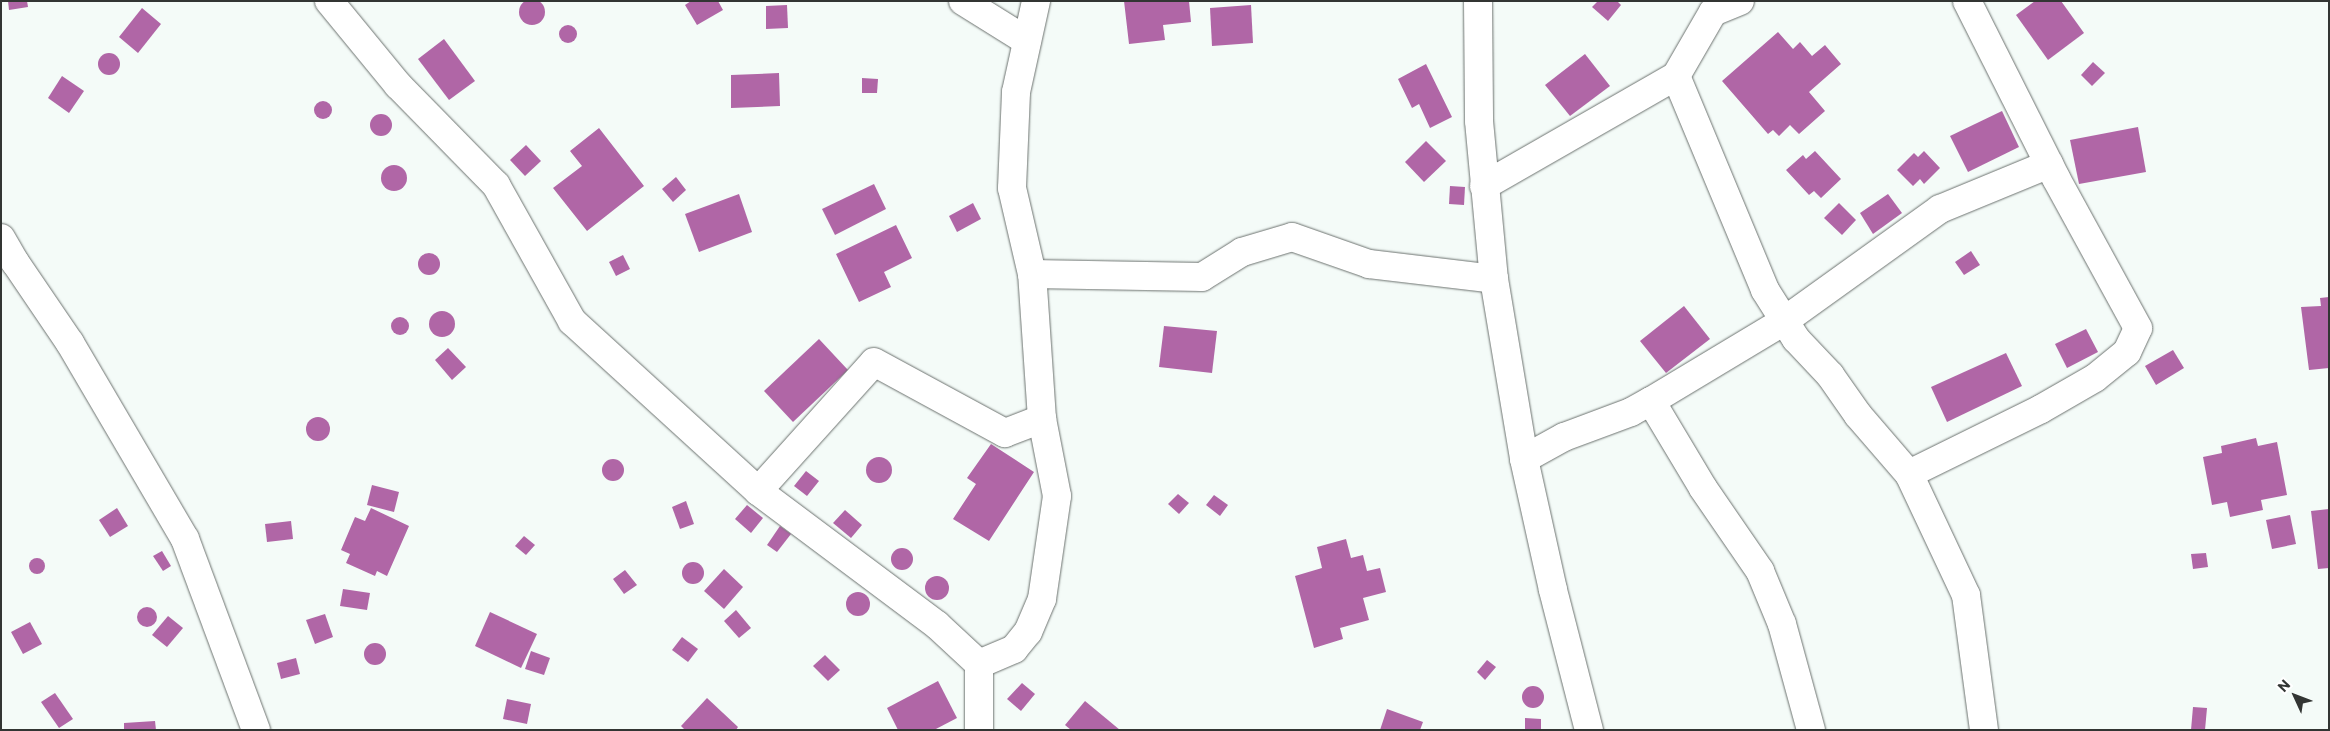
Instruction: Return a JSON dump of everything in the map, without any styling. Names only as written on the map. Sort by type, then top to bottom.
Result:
[{"type":"street","points":[[329,1],[398,85],[496,186],[572,321],[758,491],[937,625],[979,664],[979,730]]},
{"type":"street","points":[[963,1],[1028,41]]},
{"type":"street","points":[[979,664],[1014,649],[1028,632],[1042,599],[1057,496],[1042,418],[1032,274],[1012,188],[1016,92],[1036,1]]},
{"type":"street","points":[[1478,1],[1479,122],[1494,279],[1524,459],[1553,590],[1589,730]]},
{"type":"street","points":[[1484,186],[1676,76],[1713,12],[1740,1]]},
{"type":"street","points":[[1909,474],[2041,409],[2095,378],[2126,352],[2138,328],[2049,164],[1966,1]]},
{"type":"street","points":[[1676,76],[1765,290],[1796,339],[1830,375],[1858,415],[1909,474],[1966,595],[1984,730]]},
{"type":"street","points":[[1524,459],[1564,437],[1631,412],[1651,401],[1784,321],[1940,209],[2049,164]]},
{"type":"street","points":[[1032,274],[1202,278],[1242,252],[1292,237],[1369,264],[1494,279]]},
{"type":"street","points":[[1,238],[70,343],[185,539],[256,730]]},
{"type":"street","points":[[758,491],[874,362],[1005,433],[1042,418]]},
{"type":"street","points":[[1651,401],[1703,488],[1760,571],[1782,624],[1812,730]]},
{"type":"building","points":[[532,-1],[541,3],[545,12],[541,21],[532,25],[523,21],[519,12],[523,3]]},
{"type":"building","points":[[8,1],[27,1],[28,7],[9,10]]},
{"type":"building","points":[[691,1],[718,1],[723,10],[697,25],[685,5]]},
{"type":"building","points":[[1124,1],[1189,1],[1191,22],[1163,25],[1165,40],[1129,44]]},
{"type":"building","points":[[1598,1],[1617,1],[1621,5],[1608,21],[1592,7]]},
{"type":"building","points":[[2035,1],[2061,1],[2084,33],[2048,60],[2016,15]]},
{"type":"building","points":[[787,5],[788,28],[766,29],[766,6]]},
{"type":"building","points":[[1251,5],[1253,43],[1212,46],[1210,8]]},
{"type":"building","points":[[142,8],[161,24],[138,53],[119,37]]},
{"type":"building","points":[[568,25],[574,28],[577,34],[574,40],[568,43],[562,40],[559,34],[562,28]]},
{"type":"building","points":[[1778,32],[1793,49],[1800,42],[1812,56],[1825,45],[1841,64],[1809,92],[1825,111],[1799,134],[1790,125],[1779,136],[1773,130],[1768,134],[1722,81]]},
{"type":"building","points":[[444,39],[475,81],[449,100],[418,59]]},
{"type":"building","points":[[109,53],[117,56],[120,64],[117,72],[109,75],[101,72],[98,64],[101,56]]},
{"type":"building","points":[[1585,54],[1610,86],[1570,116],[1545,85]]},
{"type":"building","points":[[2093,62],[2105,73],[2092,86],[2081,75]]},
{"type":"building","points":[[1426,64],[1452,117],[1430,128],[1419,104],[1412,108],[1398,79]]},
{"type":"building","points":[[779,73],[780,106],[731,108],[731,75]]},
{"type":"building","points":[[62,76],[84,91],[69,113],[48,98]]},
{"type":"building","points":[[862,78],[878,79],[877,93],[862,93]]},
{"type":"building","points":[[323,101],[329,104],[332,110],[329,116],[323,119],[317,116],[314,110],[317,104]]},
{"type":"building","points":[[2002,111],[2019,147],[1968,172],[1950,136]]},
{"type":"building","points":[[381,114],[389,117],[392,125],[389,133],[381,136],[373,133],[370,125],[373,117]]},
{"type":"building","points":[[2138,127],[2146,172],[2079,184],[2070,140]]},
{"type":"building","points":[[599,128],[644,186],[587,231],[553,188],[582,166],[570,151]]},
{"type":"building","points":[[1426,141],[1446,161],[1424,182],[1405,162]]},
{"type":"building","points":[[526,145],[541,161],[525,176],[510,160]]},
{"type":"building","points":[[1815,151],[1841,179],[1821,198],[1814,191],[1809,195],[1786,170],[1803,155],[1806,159]]},
{"type":"building","points":[[1924,151],[1940,168],[1924,184],[1920,179],[1913,186],[1897,170],[1914,153],[1918,157]]},
{"type":"building","points":[[394,165],[403,169],[407,178],[403,187],[394,191],[385,187],[381,178],[385,169]]},
{"type":"building","points":[[676,177],[686,190],[673,202],[662,189]]},
{"type":"building","points":[[874,184],[886,209],[835,235],[822,209]]},
{"type":"building","points":[[1450,186],[1465,187],[1464,205],[1449,204]]},
{"type":"building","points":[[739,194],[752,232],[699,252],[685,214]]},
{"type":"building","points":[[1888,194],[1902,213],[1873,234],[1860,213]]},
{"type":"building","points":[[973,203],[981,219],[957,232],[949,216]]},
{"type":"building","points":[[1839,203],[1856,220],[1842,235],[1824,218]]},
{"type":"building","points":[[896,225],[912,258],[884,272],[891,287],[859,302],[836,254]]},
{"type":"building","points":[[1971,251],[1980,265],[1964,275],[1955,262]]},
{"type":"building","points":[[425,253],[433,253],[440,260],[440,268],[433,275],[425,275],[418,268],[418,260]]},
{"type":"building","points":[[623,255],[630,269],[616,276],[609,262]]},
{"type":"building","points":[[2329,297],[2329,368],[2309,370],[2301,307],[2321,306],[2320,298]]},
{"type":"building","points":[[1684,306],[1710,339],[1666,373],[1640,341]]},
{"type":"building","points":[[442,311],[451,315],[455,324],[451,333],[442,337],[433,333],[429,324],[433,315]]},
{"type":"building","points":[[400,317],[406,320],[409,326],[406,332],[400,335],[394,332],[391,326],[394,320]]},
{"type":"building","points":[[1164,326],[1217,331],[1212,373],[1159,367]]},
{"type":"building","points":[[2086,329],[2098,352],[2067,368],[2055,344]]},
{"type":"building","points":[[819,339],[848,370],[793,422],[764,391]]},
{"type":"building","points":[[448,348],[466,367],[452,380],[435,360]]},
{"type":"building","points":[[2173,350],[2184,368],[2156,385],[2145,366]]},
{"type":"building","points":[[2006,353],[2022,386],[1947,422],[1931,387]]},
{"type":"building","points":[[318,417],[327,420],[330,429],[327,438],[318,441],[309,438],[306,429],[309,420]]},
{"type":"building","points":[[2256,438],[2258,446],[2277,442],[2287,495],[2261,500],[2263,510],[2230,517],[2227,502],[2212,505],[2203,457],[2222,453],[2221,446]]},
{"type":"building","points":[[991,444],[1034,472],[989,541],[953,519],[976,484],[967,478]]},
{"type":"building","points":[[879,457],[889,460],[892,470],[889,480],[879,483],[869,480],[866,470],[869,460]]},
{"type":"building","points":[[613,459],[621,462],[624,470],[621,478],[613,481],[605,478],[602,470],[605,462]]},
{"type":"building","points":[[806,471],[819,481],[807,496],[794,486]]},
{"type":"building","points":[[372,485],[399,492],[394,512],[367,505]]},
{"type":"building","points":[[1178,494],[1189,503],[1179,514],[1168,504]]},
{"type":"building","points":[[1214,495],[1228,505],[1220,516],[1206,505]]},
{"type":"building","points":[[686,501],[694,524],[680,529],[672,507]]},
{"type":"building","points":[[747,505],[763,518],[751,533],[735,519]]},
{"type":"building","points":[[117,508],[128,526],[110,537],[99,520]]},
{"type":"building","points":[[371,508],[409,526],[387,576],[377,571],[375,576],[346,563],[350,554],[341,550],[355,517],[365,521]]},
{"type":"building","points":[[2329,509],[2329,568],[2318,569],[2311,511]]},
{"type":"building","points":[[845,510],[862,525],[851,538],[833,523]]},
{"type":"building","points":[[2290,515],[2296,544],[2272,549],[2266,520]]},
{"type":"building","points":[[291,521],[293,539],[267,542],[265,524]]},
{"type":"building","points":[[780,526],[791,534],[777,552],[767,545]]},
{"type":"building","points":[[524,536],[535,545],[526,555],[515,546]]},
{"type":"building","points":[[1346,539],[1351,558],[1363,555],[1367,571],[1380,568],[1386,592],[1363,598],[1369,620],[1340,628],[1343,639],[1314,648],[1295,576],[1322,568],[1317,547]]},
{"type":"building","points":[[902,548],[910,551],[913,559],[910,567],[902,570],[894,567],[891,559],[894,551]]},
{"type":"building","points":[[162,551],[171,566],[163,571],[153,556]]},
{"type":"building","points":[[2206,553],[2208,567],[2193,569],[2191,554]]},
{"type":"building","points":[[37,558],[45,566],[37,574],[29,566]]},
{"type":"building","points":[[689,562],[697,562],[704,569],[704,577],[697,584],[689,584],[682,577],[682,569]]},
{"type":"building","points":[[724,569],[743,587],[724,609],[704,591]]},
{"type":"building","points":[[625,570],[637,585],[624,594],[613,579]]},
{"type":"building","points":[[937,576],[945,580],[949,588],[945,596],[937,600],[929,596],[925,588],[929,580]]},
{"type":"building","points":[[343,589],[370,593],[367,610],[340,606]]},
{"type":"building","points":[[858,592],[866,596],[870,604],[866,612],[858,616],[850,612],[846,604],[850,596]]},
{"type":"building","points":[[147,607],[154,610],[157,617],[154,624],[147,627],[140,624],[137,617],[140,610]]},
{"type":"building","points":[[736,610],[751,628],[739,638],[724,621]]},
{"type":"building","points":[[490,612],[537,634],[521,668],[475,646]]},
{"type":"building","points":[[325,614],[333,637],[315,644],[306,620]]},
{"type":"building","points":[[168,616],[183,628],[167,647],[152,635]]},
{"type":"building","points":[[30,622],[42,644],[23,654],[11,632]]},
{"type":"building","points":[[682,637],[698,649],[688,662],[672,650]]},
{"type":"building","points":[[375,643],[383,646],[386,654],[383,662],[375,665],[367,662],[364,654],[367,646]]},
{"type":"building","points":[[531,651],[550,658],[544,675],[525,669]]},
{"type":"building","points":[[825,655],[840,670],[828,681],[813,666]]},
{"type":"building","points":[[296,658],[300,674],[281,679],[277,663]]},
{"type":"building","points":[[1487,660],[1496,667],[1485,680],[1477,672]]},
{"type":"building","points":[[938,681],[957,718],[934,730],[898,730],[887,708]]},
{"type":"building","points":[[1022,683],[1035,694],[1021,711],[1007,699]]},
{"type":"building","points":[[1533,686],[1541,689],[1544,697],[1541,705],[1533,708],[1525,705],[1522,697],[1525,689]]},
{"type":"building","points":[[55,693],[73,719],[59,728],[41,702]]},
{"type":"building","points":[[707,698],[738,727],[736,730],[685,730],[681,726]]},
{"type":"building","points":[[507,699],[531,704],[527,724],[503,719]]},
{"type":"building","points":[[1085,701],[1120,730],[1071,730],[1065,725]]},
{"type":"building","points":[[2193,707],[2207,708],[2205,730],[2191,730]]},
{"type":"building","points":[[1387,709],[1423,722],[1420,730],[1380,730]]},
{"type":"building","points":[[1525,718],[1541,719],[1541,730],[1525,730]]},
{"type":"building","points":[[155,721],[156,730],[124,730],[124,723]]}]
